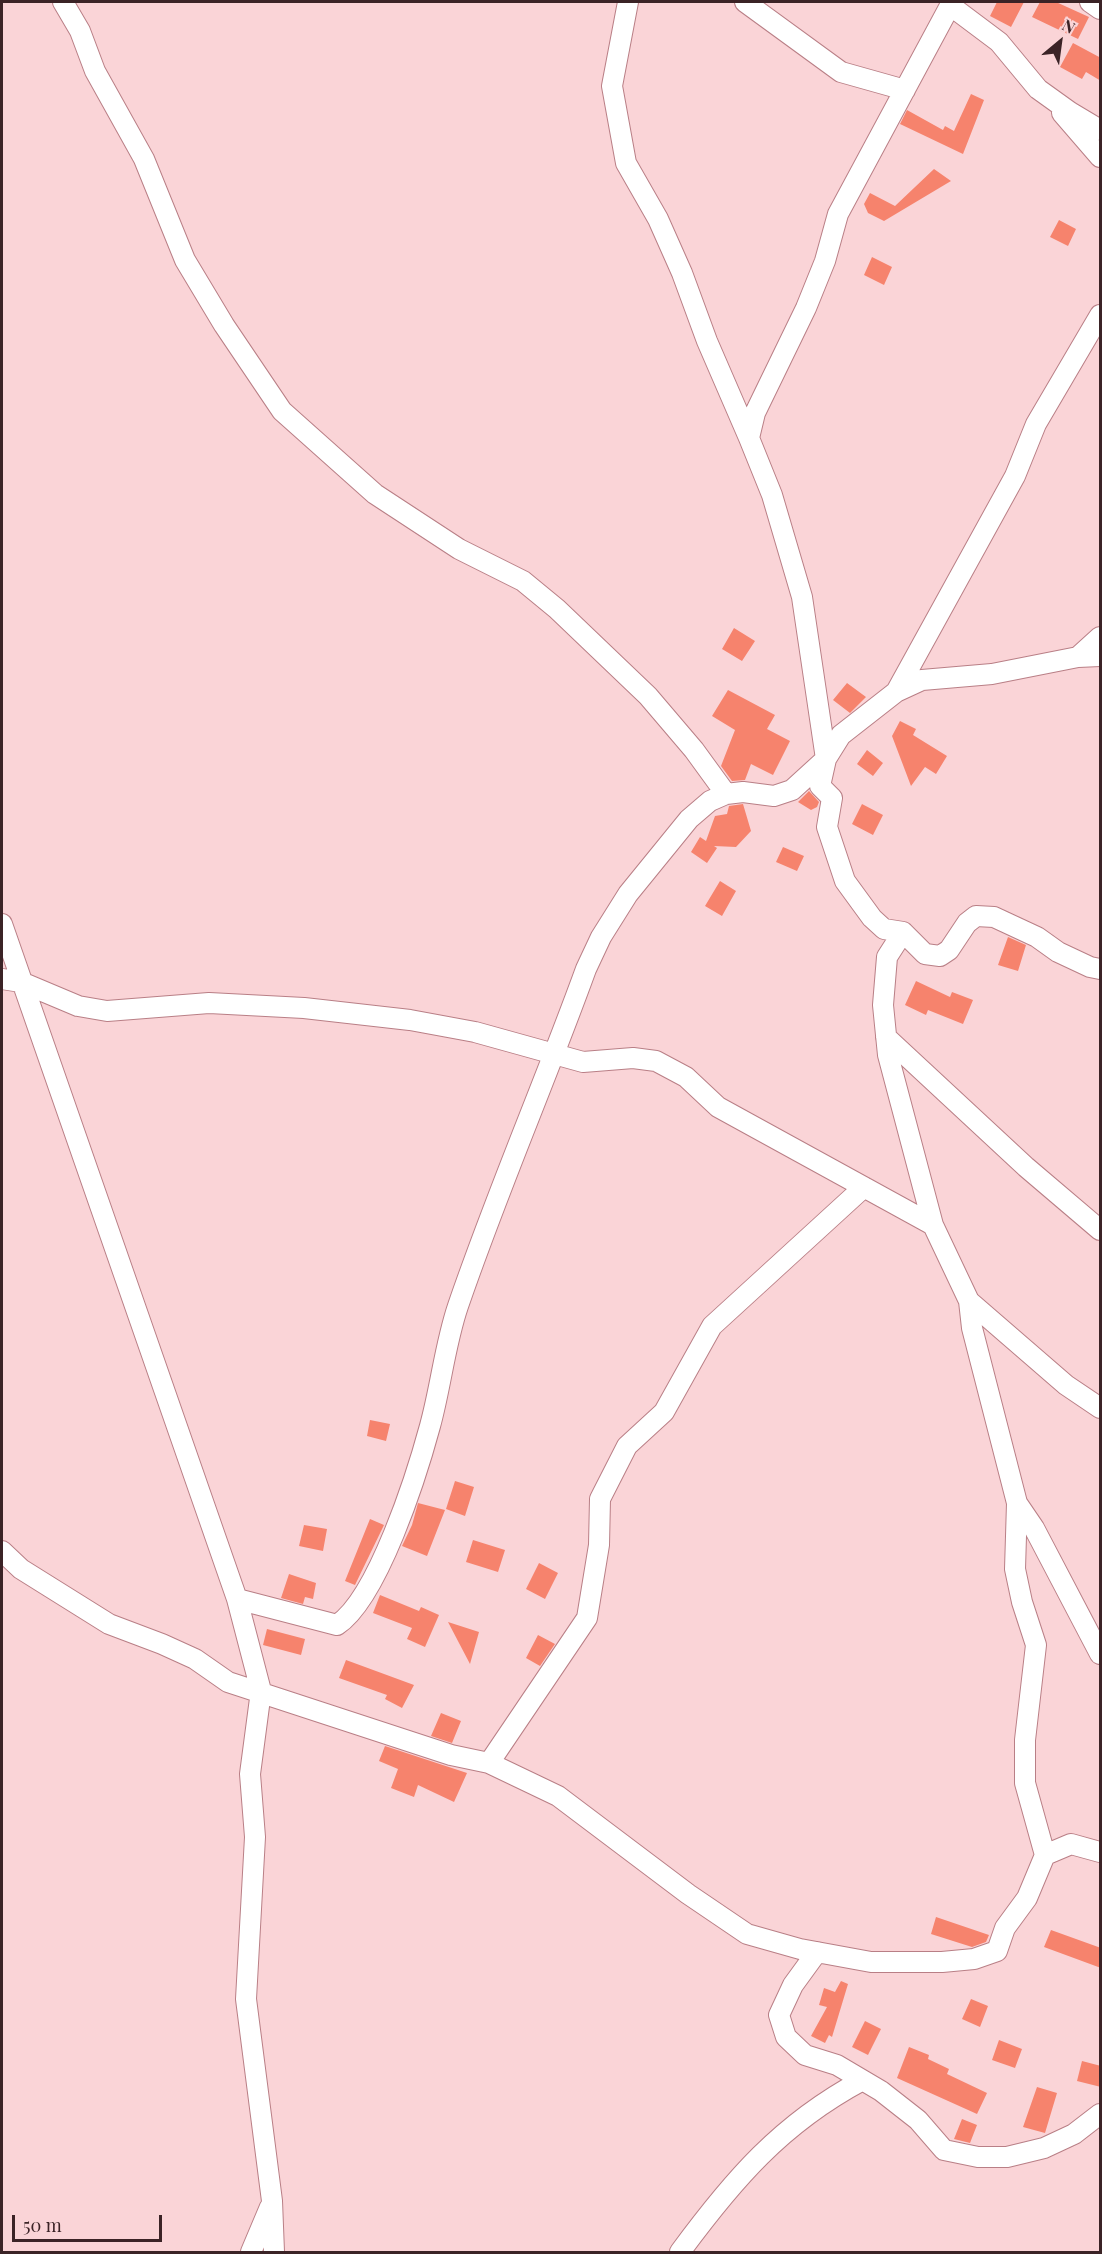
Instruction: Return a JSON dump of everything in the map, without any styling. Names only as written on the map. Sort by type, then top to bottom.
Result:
[{"type":"street","points":[[63,2],[80,31],[95,71],[144,159],[185,260],[224,325],[282,411],[375,494],[459,549],[523,581],[556,609],[648,696],[694,750],[726,794]]},
{"type":"street","points":[[628,2],[612,86],[626,163],[658,219],[682,273],[707,341],[772,495],[802,597],[825,759],[820,786],[832,798],[827,827],[845,881],[872,918],[884,929],[903,932],[925,954],[940,956],[949,950],[967,923],[976,916],[994,917],[1079,962],[1101,969]]},
{"type":"street","points":[[744,2],[841,72],[905,90]]},
{"type":"street","points":[[1090,2],[1101,9]]},
{"type":"street","points":[[749,438],[754,413],[807,308],[825,261],[838,214],[952,4],[999,42],[1038,89],[1101,130]]},
{"type":"street","points":[[1051,98],[1080,137],[1101,157]]},
{"type":"street","points":[[897,692],[1016,476],[1042,415],[1101,315]]},
{"type":"street","points":[[1078,657],[1101,637]]},
{"type":"street","points":[[237,1599],[337,1625],[349,1617],[362,1596],[382,1560],[405,1500],[430,1426],[458,1308],[586,969],[601,937],[628,894],[689,819],[710,801],[726,794],[784,794],[825,759],[841,735],[897,692],[922,680],[992,674],[1078,657],[1101,656]]},
{"type":"street","points":[[2,924],[237,1599],[261,1691],[250,1774],[255,1837],[246,1999],[272,2201],[274,2253]]},
{"type":"street","points":[[2,1551],[21,1569],[109,1624],[186,1655],[228,1682],[451,1755],[489,1763],[558,1796],[688,1894],[747,1934],[817,1952],[871,1962],[942,1962],[974,1959],[997,1951],[1005,1928],[1027,1898],[1045,1855],[1025,1784],[1025,1740],[1036,1645],[1022,1602],[1015,1569],[1017,1503],[972,1328],[969,1300],[933,1225],[888,1055],[884,1005],[887,957],[903,932]]},
{"type":"street","points":[[2,979],[21,982],[78,1006],[107,1011],[209,1003],[304,1008],[410,1020],[475,1032],[583,1062],[633,1058],[656,1061],[686,1077],[718,1107],[933,1225]]},
{"type":"street","points":[[886,1037],[1026,1167],[1101,1230]]},
{"type":"street","points":[[489,1763],[587,1618],[599,1545],[600,1499],[627,1446],[664,1412],[711,1326],[864,1187]]},
{"type":"street","points":[[969,1300],[1066,1385],[1101,1408]]},
{"type":"street","points":[[1017,1503],[1034,1528],[1101,1654]]},
{"type":"street","points":[[1045,1855],[1071,1844],[1101,1852]]},
{"type":"street","points":[[817,1952],[793,1985],[779,2015],[786,2037],[805,2055],[837,2065],[881,2091],[918,2120],[944,2150],[978,2157],[1007,2157],[1044,2148],[1074,2134],[1101,2114]]},
{"type":"street","points":[[680,2253],[735,2181],[782,2134],[824,2102],[861,2081]]},
{"type":"street","points":[[251,2253],[272,2201]]},
{"type":"building","points":[[997,2],[1024,2],[1011,27],[990,16]]},
{"type":"building","points":[[1040,2],[1056,2],[1089,17],[1078,39],[1032,17]]},
{"type":"building","points":[[1073,43],[1101,58],[1101,81],[1086,72],[1082,79],[1060,67]]},
{"type":"building","points":[[971,94],[984,100],[963,154],[900,124],[907,110],[943,130],[945,126],[954,131]]},
{"type":"building","points":[[934,169],[951,181],[884,221],[868,213],[864,204],[870,193],[895,206]]},
{"type":"building","points":[[1059,220],[1076,229],[1068,246],[1050,237]]},
{"type":"building","points":[[872,257],[892,267],[884,285],[864,275]]},
{"type":"building","points":[[734,628],[755,641],[742,661],[722,649]]},
{"type":"building","points":[[847,683],[866,697],[850,713],[833,700]]},
{"type":"building","points":[[728,690],[775,715],[767,729],[790,741],[773,775],[751,764],[745,780],[732,781],[721,766],[735,730],[712,716]]},
{"type":"building","points":[[900,721],[916,729],[913,735],[947,756],[936,774],[925,767],[911,786],[892,736]]},
{"type":"building","points":[[867,750],[883,763],[873,776],[857,764]]},
{"type":"building","points":[[809,791],[819,802],[817,807],[811,810],[798,802]]},
{"type":"building","points":[[743,804],[751,831],[736,847],[714,846],[717,848],[707,863],[691,852],[700,837],[706,841],[715,816],[727,814],[729,806]]},
{"type":"building","points":[[862,804],[883,815],[873,835],[852,824]]},
{"type":"building","points":[[783,847],[804,856],[797,871],[776,862]]},
{"type":"building","points":[[720,881],[736,891],[722,916],[705,906]]},
{"type":"building","points":[[1008,937],[1026,945],[1018,971],[998,965]]},
{"type":"building","points":[[916,981],[950,997],[952,992],[973,1000],[963,1024],[928,1010],[926,1015],[905,1005]]},
{"type":"building","points":[[370,1420],[390,1424],[386,1441],[367,1436]]},
{"type":"building","points":[[455,1481],[474,1487],[465,1516],[446,1509]]},
{"type":"building","points":[[418,1503],[445,1510],[427,1556],[402,1546],[412,1525]]},
{"type":"building","points":[[370,1519],[384,1525],[355,1585],[345,1581]]},
{"type":"building","points":[[304,1525],[327,1529],[323,1551],[299,1546]]},
{"type":"building","points":[[473,1540],[505,1550],[498,1572],[466,1562]]},
{"type":"building","points":[[539,1563],[558,1573],[545,1599],[526,1589]]},
{"type":"building","points":[[289,1574],[316,1583],[313,1599],[305,1597],[303,1604],[281,1598]]},
{"type":"building","points":[[380,1595],[419,1611],[421,1607],[439,1615],[425,1647],[407,1639],[412,1628],[373,1613]]},
{"type":"building","points":[[448,1622],[479,1632],[470,1664]]},
{"type":"building","points":[[267,1629],[305,1639],[301,1655],[263,1645]]},
{"type":"building","points":[[538,1635],[555,1644],[540,1666],[526,1658]]},
{"type":"building","points":[[346,1660],[414,1685],[402,1708],[385,1699],[387,1695],[339,1678]]},
{"type":"building","points":[[441,1713],[461,1721],[452,1743],[431,1736]]},
{"type":"building","points":[[385,1746],[467,1773],[454,1802],[418,1785],[414,1797],[391,1788],[398,1769],[379,1761]]},
{"type":"building","points":[[936,1917],[989,1935],[986,1942],[972,1947],[931,1934]]},
{"type":"building","points":[[1051,1930],[1101,1948],[1101,1968],[1044,1947]]},
{"type":"building","points":[[841,1981],[848,1984],[832,2037],[829,2035],[825,2043],[811,2036],[827,2007],[819,2005],[824,1988],[835,1992]]},
{"type":"building","points":[[971,1999],[988,2006],[980,2027],[962,2019]]},
{"type":"building","points":[[865,2021],[881,2029],[868,2055],[852,2047]]},
{"type":"building","points":[[999,2040],[1022,2049],[1015,2068],[992,2060]]},
{"type":"building","points":[[909,2047],[929,2055],[928,2059],[949,2069],[947,2074],[987,2093],[977,2114],[897,2078]]},
{"type":"building","points":[[1082,2061],[1101,2066],[1101,2087],[1077,2081]]},
{"type":"building","points":[[1037,2087],[1057,2093],[1045,2133],[1023,2127]]},
{"type":"building","points":[[962,2119],[977,2125],[970,2143],[954,2139]]}]
